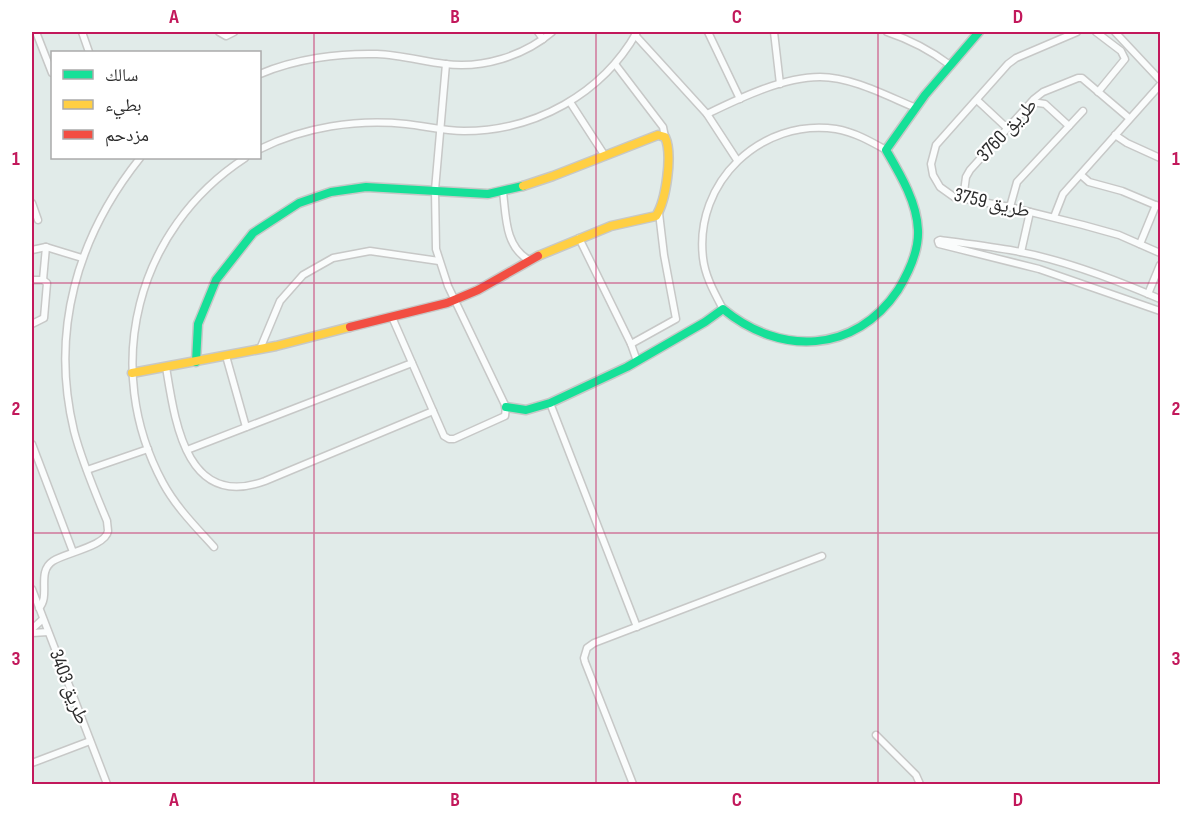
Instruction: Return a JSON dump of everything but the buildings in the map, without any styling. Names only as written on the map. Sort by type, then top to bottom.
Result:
[{"type":"street","points":[[36,32],[51,70]]},
{"type":"street","points":[[82,32],[89,51]]},
{"type":"street","points":[[219,32],[226,36],[234,32]]},
{"type":"street","points":[[538,32],[543,39]]},
{"type":"street","points":[[261,74],[305,61],[341,55],[376,54],[411,57],[446,64],[472,65],[521,52],[552,32]]},
{"type":"street","points":[[708,32],[740,99]]},
{"type":"street","points":[[774,32],[780,84]]},
{"type":"street","points":[[887,32],[909,39],[950,65]]},
{"type":"street","points":[[886,150],[916,108],[979,32]]},
{"type":"street","name":"طريق 3759","points":[[1077,32],[1013,60],[939,141],[931,159],[933,175],[940,187],[950,195],[1054,217],[1119,236],[1161,253]]},
{"type":"street","points":[[1096,32],[1121,51],[1125,57],[1124,63],[1098,92]]},
{"type":"street","points":[[1115,32],[1161,80]]},
{"type":"street","points":[[261,149],[291,136],[345,124],[389,123],[440,130],[485,130],[508,127],[570,102],[602,78],[615,64],[636,33],[707,114],[736,160]]},
{"type":"street","points":[[392,317],[442,434],[451,439],[503,418],[507,412],[506,407],[455,301],[439,261],[435,236],[435,190],[446,64]]},
{"type":"street","points":[[615,64],[663,127],[668,143],[669,161],[659,213],[676,318],[631,344]]},
{"type":"street","points":[[707,114],[780,84],[820,77],[859,84],[916,108]]},
{"type":"street","name":"طريق 3760","points":[[963,199],[968,172],[1031,102],[1046,91],[1080,77],[1130,118]]},
{"type":"street","points":[[1054,217],[1061,197],[1161,86]]},
{"type":"street","points":[[1045,104],[1046,91]]},
{"type":"street","points":[[977,100],[1007,128]]},
{"type":"street","points":[[1031,102],[1037,101],[1045,104],[1069,126]]},
{"type":"street","points":[[570,102],[605,156]]},
{"type":"street","points":[[1010,207],[1017,182],[1083,111]]},
{"type":"street","points":[[810,128],[837,129],[862,137],[886,150],[909,196],[918,226],[913,262],[894,299],[880,315],[863,328],[846,336],[826,341],[800,343],[771,337],[731,316],[723,309],[710,285],[703,259],[702,232],[712,197],[720,181],[736,160],[758,144],[775,136],[810,128]]},
{"type":"street","points":[[196,362],[198,324],[216,280],[253,233],[299,203],[331,192],[366,187],[488,194],[503,192],[536,183],[658,135],[665,137]]},
{"type":"street","points":[[1115,135],[1161,158]]},
{"type":"street","points":[[39,608],[43,603],[46,567],[52,561],[98,543],[108,531],[107,522],[87,470],[73,423],[65,357],[68,321],[73,290],[82,258],[96,225],[116,189],[139,159]]},
{"type":"street","points":[[214,547],[188,519],[171,496],[148,449],[138,414],[132,373],[134,331],[139,302],[148,274],[175,226],[199,195],[225,171],[243,159]]},
{"type":"street","points":[[1081,175],[1089,182],[1122,191],[1158,206],[1140,244]]},
{"type":"street","points":[[503,192],[512,242],[518,252],[529,260]]},
{"type":"street","points":[[32,203],[38,220]]},
{"type":"street","points":[[1022,252],[1030,212]]},
{"type":"street","points":[[132,373],[260,349],[455,301],[529,260],[579,238],[620,223],[653,217],[659,213]]},
{"type":"street","points":[[579,238],[631,344],[637,361]]},
{"type":"street","points":[[1161,299],[1075,266],[1022,252],[940,240],[938,242],[1039,269],[1161,311]]},
{"type":"street","points":[[32,250],[46,247],[82,258]]},
{"type":"street","points":[[43,280],[46,247]]},
{"type":"street","points":[[260,349],[280,301],[303,275],[325,262],[351,253],[370,250],[439,261]]},
{"type":"street","points":[[1148,294],[1161,265]]},
{"type":"street","points":[[32,280],[43,280],[47,283],[44,318],[32,324]]},
{"type":"street","points":[[506,407],[526,410],[550,403],[637,361],[705,322],[723,309]]},
{"type":"street","points":[[226,356],[246,427]]},
{"type":"street","points":[[187,450],[412,363]]},
{"type":"street","points":[[166,367],[174,416],[187,450],[198,468],[211,481],[228,488],[246,487],[265,481],[433,411]]},
{"type":"street","points":[[550,403],[637,627]]},
{"type":"street","points":[[32,444],[73,552]]},
{"type":"street","points":[[87,470],[148,449]]},
{"type":"street","points":[[633,784],[585,662],[584,653],[590,645],[822,556]]},
{"type":"street","name":"طريق 3403","points":[[32,589],[107,784]]},
{"type":"street","points":[[32,631],[43,620]]},
{"type":"street","points":[[32,631],[48,632]]},
{"type":"street","points":[[876,735],[916,775],[920,784]]},
{"type":"street","points":[[32,763],[90,741]]},
{"type":"traffic: fast","points":[[506,407],[526,410],[550,403],[627,367],[705,322],[723,309],[745,324],[768,335],[792,341],[816,341],[839,337],[861,327],[880,311],[898,290],[912,261],[918,238],[915,209],[902,178],[886,150],[925,95],[979,32]]},
{"type":"traffic: fast","points":[[196,362],[198,324],[216,280],[253,233],[299,203],[331,192],[366,187],[488,194],[523,186]]},
{"type":"traffic: slow","points":[[523,186],[658,135],[665,137],[668,154],[667,177],[663,200],[656,216],[611,226],[538,256]]},
{"type":"traffic: slow","points":[[132,373],[276,346],[350,327]]},
{"type":"traffic: jam","points":[[350,327],[447,303],[478,290],[538,256]]}]
